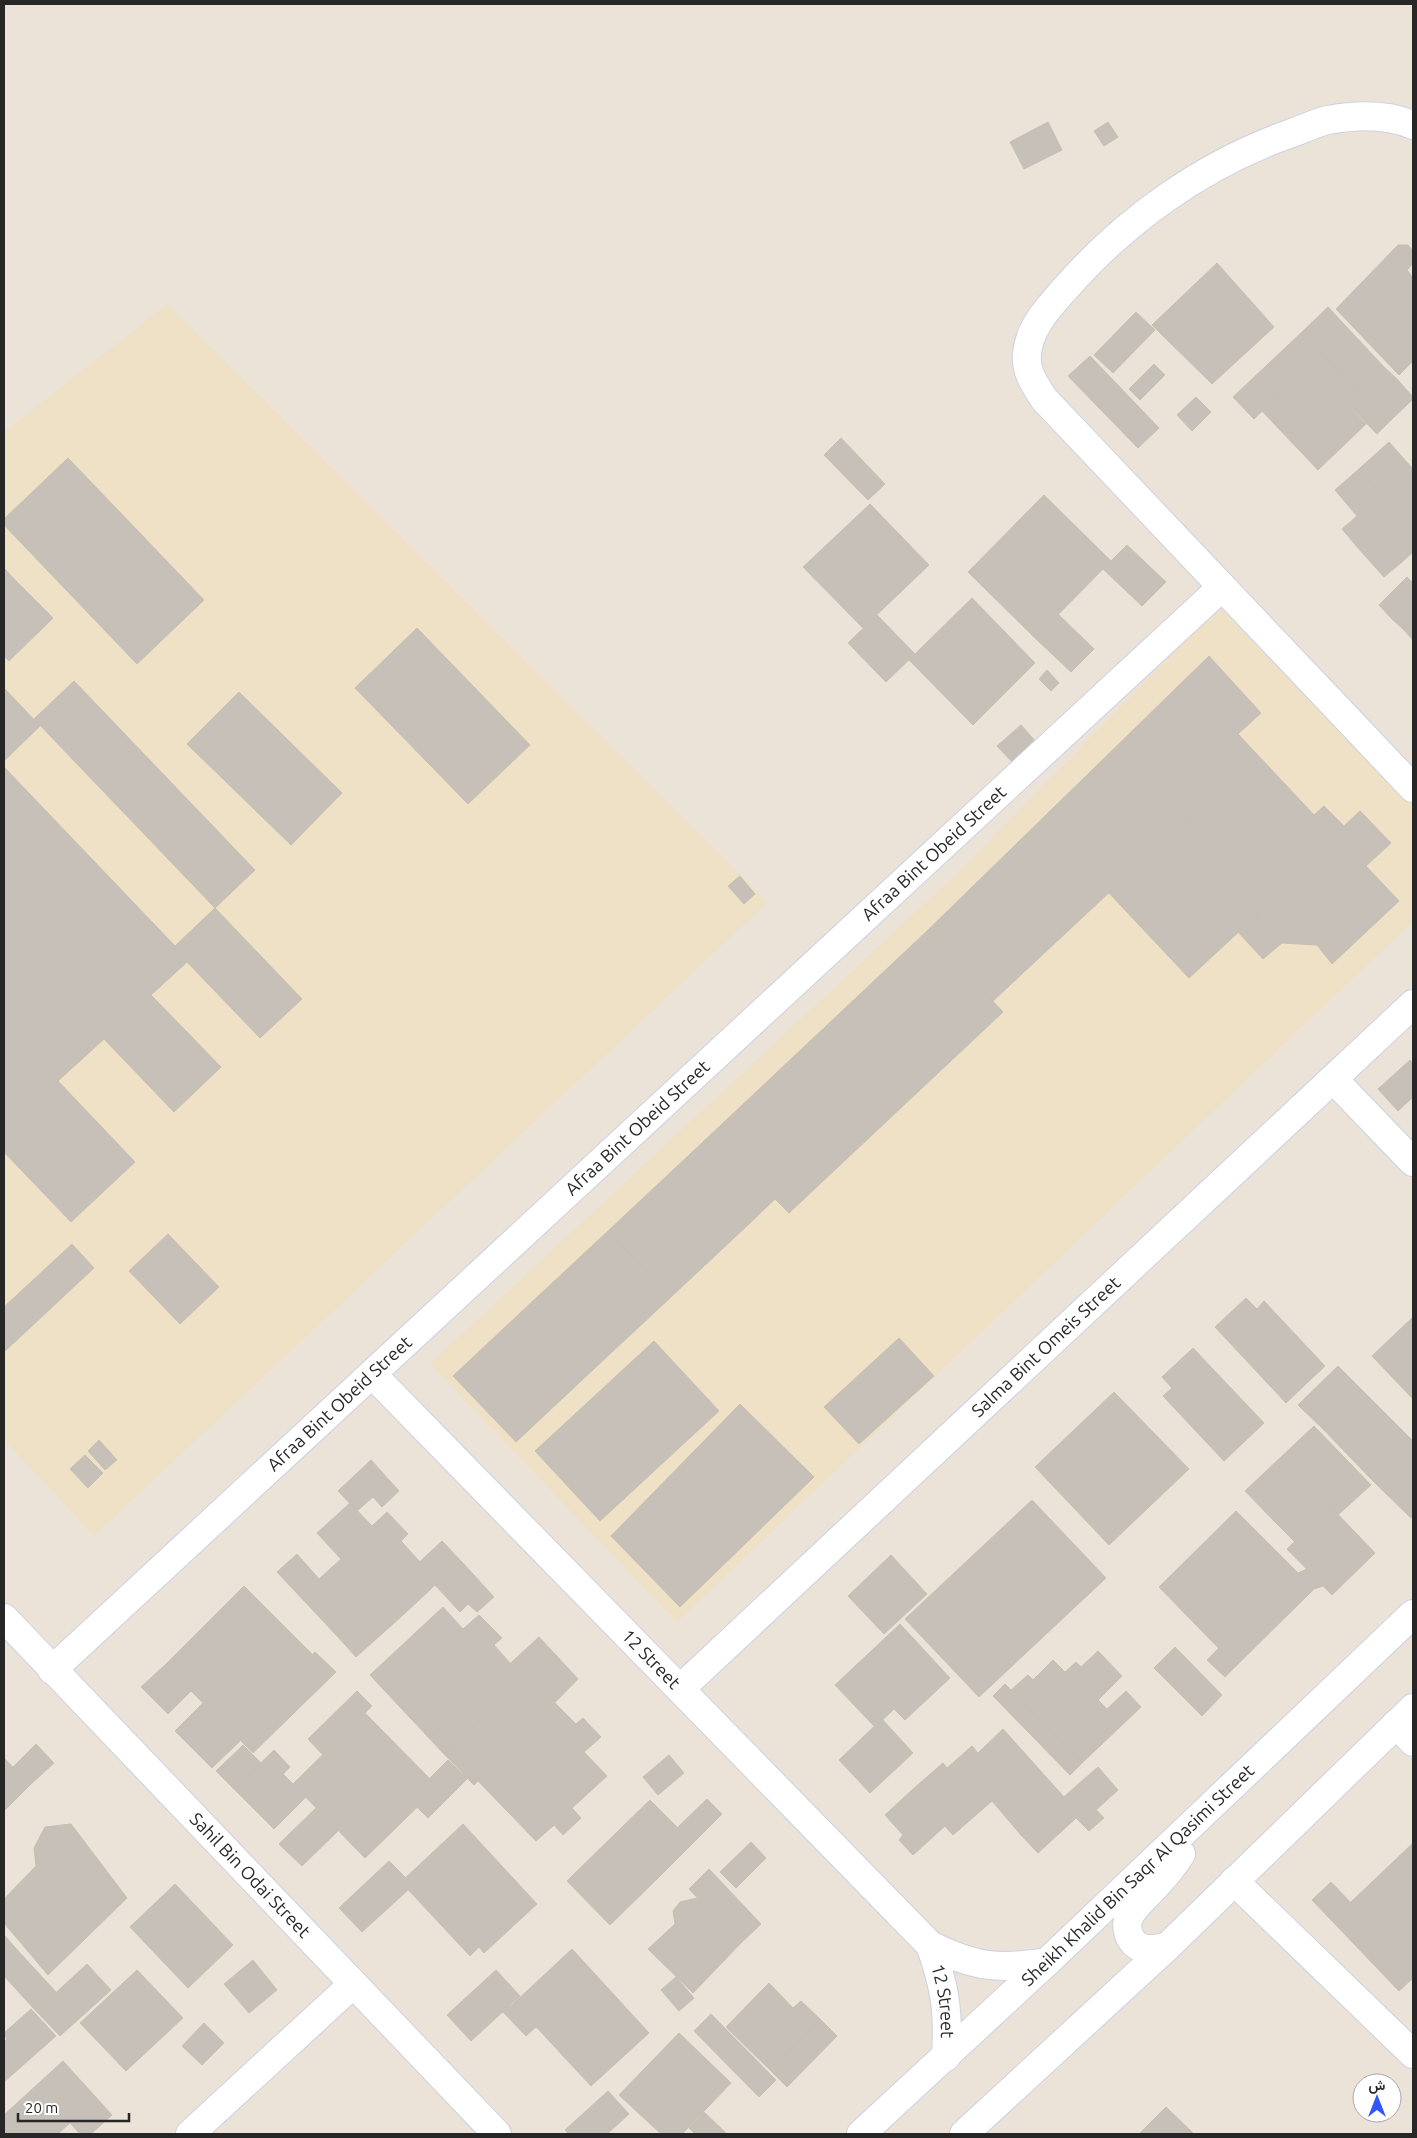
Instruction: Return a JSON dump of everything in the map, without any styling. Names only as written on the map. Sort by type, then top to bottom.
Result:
[{"type":"street","points":[[1413,125],[1366,116],[1326,121],[1272,140],[1220,165],[1170,195],[1124,230],[1082,269],[1044,312],[1033,330],[1026,354],[1030,378],[1044,399],[1413,788]]},
{"type":"street","name":"Afraa Bint Obeid Street","points":[[52,1670],[1222,587]]},
{"type":"street","name":"Salma Bint Omeis Street","points":[[680,1689],[1413,1004]]},
{"type":"street","points":[[1333,1079],[1413,1162]]},
{"type":"street","name":"12 Street","points":[[372,1374],[930,1945],[958,1959],[987,1966],[1018,1967],[1047,1962]]},
{"type":"street","name":"Sheikh Khalid Bin Saqr Al Qasimi Street","points":[[860,2134],[946,2057],[1413,1614]]},
{"type":"street","name":"Sahil Bin Odai Street","points":[[4,1618],[352,1985],[497,2134]]},
{"type":"street","points":[[964,2134],[1167,1947],[1234,1881],[1408,1725]]},
{"type":"street","points":[[1167,1947],[1146,1950],[1136,1945],[1130,1938],[1127,1928],[1128,1918],[1179,1857],[1198,1819]]},
{"type":"street","points":[[1234,1881],[1413,2054]]},
{"type":"street","name":"12 Street","points":[[930,1945],[940,1972],[946,2000],[948,2028],[946,2057]]},
{"type":"street","points":[[190,2134],[352,1985]]},
{"type":"shaded area","points":[[167,304],[768,902],[94,1536],[4,1439],[4,432]]},
{"type":"shaded area","points":[[1219,607],[1413,802],[1413,921],[677,1622],[430,1364],[950,880]]},
{"type":"building","points":[[1048,122],[1062,150],[1024,169],[1010,142]]},
{"type":"building","points":[[1108,122],[1118,137],[1104,146],[1094,131]]},
{"type":"building","points":[[1398,245],[1408,245],[1413,251],[1413,263],[1407,270],[1413,278],[1413,361],[1399,375],[1336,309]]},
{"type":"building","points":[[1217,263],[1274,327],[1212,384],[1152,325]]},
{"type":"building","points":[[1328,307],[1384,367],[1357,392],[1301,333]]},
{"type":"building","points":[[1136,312],[1155,330],[1113,373],[1094,355]]},
{"type":"building","points":[[1301,333],[1322,354],[1254,419],[1233,397]]},
{"type":"building","points":[[1322,354],[1388,423],[1377,434],[1310,365]]},
{"type":"building","points":[[1090,356],[1159,428],[1138,448],[1068,376]]},
{"type":"building","points":[[1154,364],[1165,375],[1140,400],[1129,389]]},
{"type":"building","points":[[1310,365],[1366,424],[1318,470],[1262,411]]},
{"type":"building","points":[[1384,367],[1397,379],[1370,404],[1357,392]]},
{"type":"building","points":[[1397,379],[1413,399],[1388,423],[1370,404]]},
{"type":"building","points":[[1196,397],[1211,412],[1192,431],[1177,415]]},
{"type":"building","points":[[841,438],[885,484],[868,500],[824,455]]},
{"type":"building","points":[[1389,442],[1413,469],[1413,531],[1359,469]]},
{"type":"building","points":[[68,458],[204,600],[137,664],[4,525],[4,519]]},
{"type":"building","points":[[1359,469],[1398,513],[1358,548],[1342,529],[1357,516],[1335,490]]},
{"type":"building","points":[[1044,495],[1111,561],[1035,638],[968,572]]},
{"type":"building","points":[[870,504],[929,565],[863,628],[803,567]]},
{"type":"building","points":[[1398,513],[1413,531],[1413,552],[1402,562],[1375,533]]},
{"type":"building","points":[[1375,533],[1402,562],[1384,577],[1358,548]]},
{"type":"building","points":[[1127,545],[1166,582],[1142,606],[1103,569]]},
{"type":"building","points":[[4,568],[15,580],[4,591]]},
{"type":"building","points":[[1407,577],[1413,583],[1413,600],[1393,620],[1379,605]]},
{"type":"building","points":[[15,580],[53,618],[9,661],[4,656],[4,591]]},
{"type":"building","points":[[972,598],[1035,663],[973,725],[909,660]]},
{"type":"building","points":[[1413,600],[1413,619],[1403,629],[1393,620]]},
{"type":"building","points":[[1058,614],[1094,649],[1071,672],[1035,638]]},
{"type":"building","points":[[877,615],[915,654],[886,682],[848,643]]},
{"type":"building","points":[[1413,619],[1413,640],[1403,629]]},
{"type":"building","points":[[417,628],[530,745],[468,804],[355,688]]},
{"type":"building","points":[[1209,656],[1261,713],[1238,734],[1314,815],[1324,806],[1344,826],[1360,811],[1391,843],[1366,866],[1399,901],[1332,964],[1317,945],[1282,943],[1256,915],[1271,902],[1190,817],[993,1001],[927,931]]},
{"type":"building","points":[[1047,670],[1059,683],[1051,691],[1039,679]]},
{"type":"building","points":[[74,681],[255,870],[215,908],[34,719]]},
{"type":"building","points":[[4,688],[40,726],[4,761]]},
{"type":"building","points":[[239,692],[342,793],[291,845],[187,744]]},
{"type":"building","points":[[1021,725],[1037,743],[1014,764],[997,746]]},
{"type":"building","points":[[4,767],[175,946],[215,908],[302,999],[260,1038],[187,962],[151,995],[221,1067],[174,1112],[104,1039],[58,1081],[135,1162],[71,1222],[4,1152]]},
{"type":"building","points":[[1190,817],[1271,902],[1189,978],[1109,893]]},
{"type":"building","points":[[740,876],[755,894],[744,904],[728,886]]},
{"type":"building","points":[[1256,915],[1282,943],[1263,959],[1238,932]]},
{"type":"building","points":[[927,931],[1003,1012],[789,1213],[775,1199],[750,1223],[687,1157]]},
{"type":"building","points":[[1410,1060],[1413,1064],[1413,1097],[1398,1111],[1378,1089]]},
{"type":"building","points":[[687,1157],[750,1223],[671,1297],[608,1231]]},
{"type":"building","points":[[608,1231],[671,1297],[597,1366],[534,1300]]},
{"type":"building","points":[[168,1234],[219,1287],[180,1324],[129,1271]]},
{"type":"building","points":[[72,1244],[94,1268],[4,1352],[4,1307]]},
{"type":"building","points":[[1246,1298],[1257,1309],[1264,1301],[1325,1366],[1286,1403],[1215,1327]]},
{"type":"building","points":[[534,1300],[597,1366],[516,1442],[453,1376]]},
{"type":"building","points":[[1413,1317],[1413,1399],[1372,1356]]},
{"type":"building","points":[[899,1338],[934,1376],[859,1444],[824,1407]]},
{"type":"building","points":[[654,1341],[719,1411],[600,1521],[535,1451]]},
{"type":"building","points":[[1193,1348],[1264,1423],[1224,1461],[1163,1396],[1172,1388],[1162,1377]]},
{"type":"building","points":[[1338,1366],[1362,1390],[1322,1428],[1298,1405]]},
{"type":"building","points":[[1362,1390],[1413,1441],[1373,1481],[1322,1428]]},
{"type":"building","points":[[1114,1392],[1189,1469],[1109,1545],[1035,1467]]},
{"type":"building","points":[[740,1404],[814,1477],[680,1607],[611,1536]]},
{"type":"building","points":[[1314,1426],[1371,1485],[1338,1515],[1331,1507],[1319,1518],[1299,1497],[1275,1522],[1245,1491]]},
{"type":"building","points":[[99,1440],[117,1460],[105,1470],[88,1451]]},
{"type":"building","points":[[1413,1441],[1413,1516],[1411,1518],[1373,1481]]},
{"type":"building","points":[[85,1455],[103,1473],[88,1488],[70,1469]]},
{"type":"building","points":[[371,1460],[399,1491],[382,1507],[373,1497],[357,1511],[338,1491]]},
{"type":"building","points":[[1299,1497],[1319,1518],[1295,1542],[1275,1522]]},
{"type":"building","points":[[1032,1500],[1106,1578],[979,1697],[905,1619]]},
{"type":"building","points":[[350,1503],[372,1526],[387,1512],[408,1534],[401,1541],[420,1562],[338,1637],[277,1572],[297,1554],[319,1579],[341,1559],[317,1533]]},
{"type":"building","points":[[1331,1507],[1375,1553],[1332,1595],[1287,1549]]},
{"type":"building","points":[[1236,1511],[1314,1589],[1236,1666],[1159,1587]]},
{"type":"building","points":[[442,1541],[461,1561],[403,1615],[384,1595]]},
{"type":"building","points":[[891,1555],[927,1594],[884,1634],[848,1596]]},
{"type":"building","points":[[461,1561],[494,1597],[477,1612],[468,1604],[460,1612],[435,1585]]},
{"type":"building","points":[[1307,1569],[1323,1586],[1314,1589],[1298,1573]]},
{"type":"building","points":[[244,1586],[312,1654],[233,1733],[165,1665]]},
{"type":"building","points":[[384,1595],[403,1615],[356,1657],[338,1637]]},
{"type":"building","points":[[443,1607],[463,1629],[479,1615],[502,1638],[494,1645],[510,1663],[429,1738],[370,1675]]},
{"type":"building","points":[[900,1624],[950,1678],[905,1720],[894,1709],[875,1727],[835,1685]]},
{"type":"building","points":[[539,1637],[554,1653],[444,1754],[429,1738]]},
{"type":"building","points":[[1175,1647],[1222,1695],[1202,1716],[1154,1668]]},
{"type":"building","points":[[1219,1648],[1236,1666],[1225,1677],[1207,1660]]},
{"type":"building","points":[[1098,1651],[1122,1676],[1098,1700],[1107,1709],[1126,1691],[1141,1707],[1082,1763],[1011,1690],[1028,1675],[1033,1680],[1053,1660],[1065,1672],[1076,1662],[1081,1667]]},
{"type":"building","points":[[315,1652],[336,1672],[253,1753],[233,1733]]},
{"type":"building","points":[[554,1653],[578,1679],[474,1785],[444,1754]]},
{"type":"building","points":[[165,1665],[191,1691],[168,1714],[141,1687]]},
{"type":"building","points":[[1005,1684],[1082,1763],[1070,1775],[993,1696]]},
{"type":"building","points":[[357,1691],[372,1706],[323,1755],[308,1739]]},
{"type":"building","points":[[203,1703],[240,1741],[212,1768],[175,1731]]},
{"type":"building","points":[[555,1703],[576,1724],[583,1718],[601,1737],[584,1752],[607,1776],[572,1808],[581,1818],[563,1835],[554,1825],[536,1841],[478,1781]]},
{"type":"building","points":[[365,1713],[438,1787],[365,1858],[293,1784]]},
{"type":"building","points":[[882,1719],[913,1753],[870,1793],[839,1760]]},
{"type":"building","points":[[1003,1729],[1064,1797],[1021,1835],[992,1801],[953,1835],[912,1790],[943,1763],[947,1768],[972,1746],[978,1753]]},
{"type":"building","points":[[36,1744],[54,1763],[30,1785],[13,1767]]},
{"type":"building","points":[[243,1745],[261,1763],[234,1789],[216,1771]]},
{"type":"building","points":[[274,1750],[290,1767],[283,1774],[306,1797],[274,1829],[234,1789]]},
{"type":"building","points":[[669,1755],[684,1773],[658,1795],[643,1777]]},
{"type":"building","points":[[4,1758],[30,1785],[4,1811]]},
{"type":"building","points":[[448,1760],[467,1779],[428,1818],[417,1807],[438,1787],[429,1779]]},
{"type":"building","points":[[1098,1767],[1118,1790],[1096,1810],[1075,1787]]},
{"type":"building","points":[[1075,1787],[1104,1818],[1089,1831],[1076,1818],[1038,1853],[1021,1835]]},
{"type":"building","points":[[912,1790],[945,1826],[913,1855],[899,1840],[903,1835],[885,1815]]},
{"type":"building","points":[[707,1799],[722,1814],[693,1843],[678,1827]]},
{"type":"building","points":[[650,1800],[693,1843],[659,1877],[616,1833]]},
{"type":"building","points":[[316,1808],[339,1830],[302,1866],[279,1844]]},
{"type":"building","points":[[71,1824],[127,1898],[48,1975],[4,1923],[4,1899],[36,1866],[34,1848],[45,1827]]},
{"type":"building","points":[[463,1824],[537,1904],[484,1953],[479,1947],[470,1956],[401,1882]]},
{"type":"building","points":[[616,1833],[659,1877],[610,1925],[567,1881]]},
{"type":"building","points":[[751,1842],[766,1858],[736,1888],[720,1872]]},
{"type":"building","points":[[1413,1843],[1413,1968],[1351,1902]]},
{"type":"building","points":[[389,1861],[405,1877],[401,1882],[408,1890],[362,1932],[339,1908]]},
{"type":"building","points":[[709,1869],[761,1924],[741,1943],[689,1889]]},
{"type":"building","points":[[1331,1882],[1413,1968],[1413,1978],[1399,1991],[1312,1900]]},
{"type":"building","points":[[175,1884],[233,1945],[188,1988],[130,1927]]},
{"type":"building","points":[[697,1898],[741,1943],[693,1993],[648,1949],[675,1924],[673,1911],[680,1902]]},
{"type":"building","points":[[4,1935],[20,1953],[4,1967]]},
{"type":"building","points":[[572,1949],[649,2033],[591,2086],[514,2003]]},
{"type":"building","points":[[20,1953],[56,1992],[36,2011],[4,1976],[4,1967]]},
{"type":"building","points":[[253,1960],[277,1990],[249,2013],[224,1984]]},
{"type":"building","points":[[87,1964],[111,1990],[60,2036],[36,2011]]},
{"type":"building","points":[[137,1970],[183,2018],[126,2071],[80,2023]]},
{"type":"building","points":[[496,1970],[520,1996],[471,2041],[447,2015]]},
{"type":"building","points":[[676,1977],[694,1998],[679,2011],[661,1990]]},
{"type":"building","points":[[769,1983],[793,2008],[801,2001],[820,2019],[770,2070],[726,2027]]},
{"type":"building","points":[[514,2003],[536,2027],[526,2036],[503,2012]]},
{"type":"building","points":[[31,2009],[56,2036],[4,2082],[4,2042],[7,2039],[4,2033]]},
{"type":"building","points":[[711,2014],[776,2080],[759,2097],[694,2031]]},
{"type":"building","points":[[820,2019],[837,2036],[787,2087],[770,2070]]},
{"type":"building","points":[[204,2023],[224,2043],[202,2065],[182,2046]]},
{"type":"building","points":[[679,2033],[731,2083],[682,2134],[661,2134],[619,2095]]},
{"type":"building","points":[[63,2061],[112,2115],[91,2134],[80,2134],[70,2123],[58,2134],[4,2134],[4,2115]]},
{"type":"building","points":[[608,2091],[629,2114],[607,2134],[569,2134],[565,2130]]},
{"type":"building","points":[[1166,2107],[1194,2134],[1139,2134]]},
{"type":"building","points":[[704,2112],[727,2134],[695,2134],[689,2128]]}]
